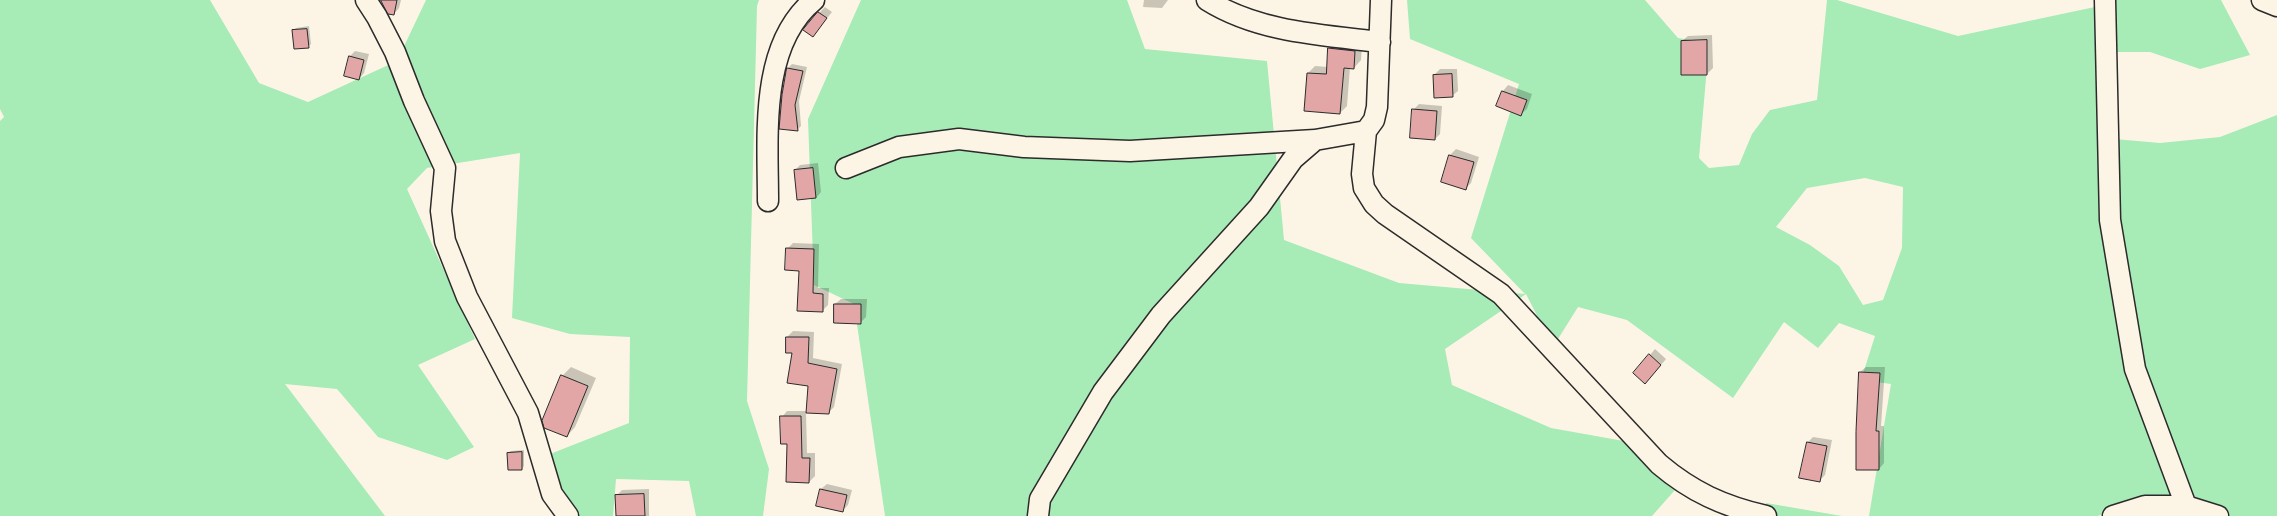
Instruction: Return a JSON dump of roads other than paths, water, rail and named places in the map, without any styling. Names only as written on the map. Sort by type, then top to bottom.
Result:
[{"type":"street","points":[[366,0],[395,52],[414,101],[445,168],[441,211],[442,226],[445,240],[467,297],[528,413],[552,494],[568,516]]},
{"type":"street","points":[[768,201],[768,101],[782,44],[793,21],[814,0]]},
{"type":"street","points":[[1207,0],[1220,8],[1259,23],[1319,35],[1380,42]]},
{"type":"street","points":[[1381,0],[1377,107],[1374,120],[1366,131],[1362,174],[1364,188],[1374,204],[1385,214],[1501,294],[1659,464],[1680,482],[1708,498],[1755,515]]},
{"type":"street","points":[[2105,0],[2110,220],[2136,369],[2186,506]]},
{"type":"street","points":[[2262,0],[2277,6]]},
{"type":"street","points":[[846,168],[899,147],[959,139],[1024,147],[1130,152],[1316,140],[1366,131]]},
{"type":"street","points":[[1038,516],[1040,499],[1103,392],[1162,315],[1259,207],[1293,159],[1316,140]]},
{"type":"street","points":[[2113,516],[2145,506],[2186,506],[2218,516]]}]
